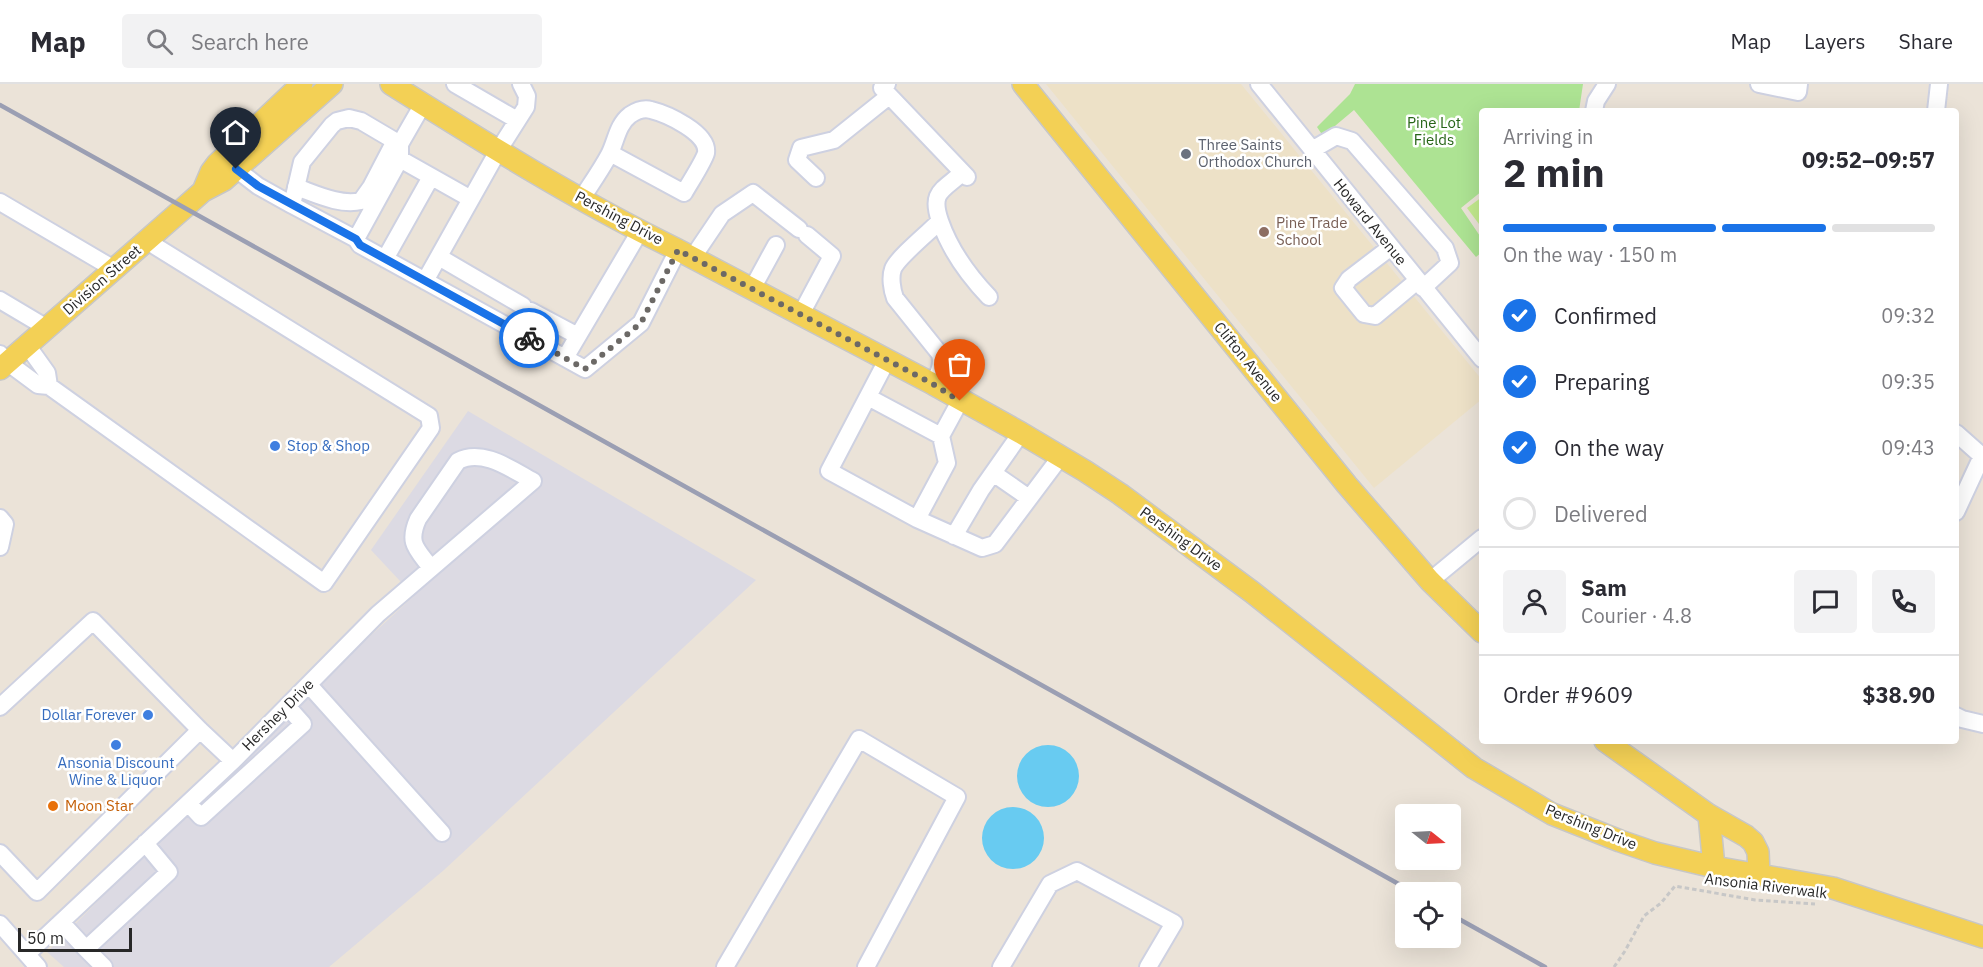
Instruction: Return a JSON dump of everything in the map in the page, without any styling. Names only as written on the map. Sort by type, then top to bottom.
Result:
[{"type":"main road","name":"Division Street","points":[[203,191],[217,164],[302,84]]},
{"type":"main road","name":"Division Street","points":[[2,362],[27,345],[203,191],[214,186],[236,169],[332,84]]},
{"type":"main road","name":"Pershing Drive","points":[[391,84],[498,152],[640,231],[933,384],[1061,456],[1120,494],[1208,558],[1474,768],[1552,814],[1655,852],[1714,867],[1833,888],[1983,937]]},
{"type":"main road","name":"Clifton Avenue","points":[[1023,84],[1347,486],[1430,581],[1479,629]]},
{"type":"main road","points":[[1609,744],[1709,815],[1732,826],[1753,842],[1758,852],[1759,875]]},
{"type":"main road","points":[[1709,815],[1714,867]]},
{"type":"street","points":[[455,84],[517,120]]},
{"type":"street","points":[[425,281],[526,107],[527,96],[521,84]]},
{"type":"street","name":"Howard Avenue","points":[[1258,84],[1479,355]]},
{"type":"street","points":[[1595,108],[1596,101],[1607,84]]},
{"type":"street","points":[[1759,84],[1798,92],[1799,84]]},
{"type":"street","points":[[1936,108],[1939,84]]},
{"type":"street","points":[[816,178],[797,160],[801,148],[834,140],[888,90],[965,175],[937,197],[936,207],[949,243],[969,276],[989,297]]},
{"type":"street","points":[[356,239],[398,148],[423,104]]},
{"type":"street","points":[[582,198],[610,153],[619,129],[627,117],[644,109],[652,110],[700,135],[706,154],[684,193],[610,153]]},
{"type":"street","points":[[292,205],[302,162],[332,124],[349,118],[361,120],[431,177],[471,199]]},
{"type":"street","points":[[1312,150],[1336,136],[1352,141],[1445,248],[1450,263],[1375,316],[1364,314],[1343,288],[1349,279],[1390,247]]},
{"type":"street","points":[[296,187],[351,204],[361,201],[398,148]]},
{"type":"street","points":[[236,169],[258,186],[356,239],[360,245],[585,369],[641,323],[686,254],[722,214],[753,193],[832,256],[801,314]]},
{"type":"street","points":[[385,259],[431,177]]},
{"type":"street","points":[[0,201],[114,269]]},
{"type":"street","points":[[933,384],[941,365],[940,354],[896,298],[892,288],[892,273],[897,263],[940,221]]},
{"type":"street","points":[[565,358],[640,231]]},
{"type":"street","points":[[2,362],[38,385],[49,386],[324,583],[431,428],[429,416],[147,240]]},
{"type":"street","points":[[752,289],[777,245]]},
{"type":"street","points":[[439,257],[578,336]]},
{"type":"street","points":[[0,300],[46,328]]},
{"type":"street","points":[[27,345],[47,373],[49,386]]},
{"type":"street","points":[[887,360],[829,471],[917,519],[982,548],[995,544],[1061,456]]},
{"type":"street","points":[[868,397],[941,436]]},
{"type":"street","points":[[917,519],[947,463],[941,436],[960,401]]},
{"type":"street","points":[[954,536],[1021,433]]},
{"type":"street","points":[[1959,436],[1983,457],[1959,506]]},
{"type":"street","name":"Hershey Drive","points":[[27,954],[235,758],[378,614],[532,481],[505,465],[477,456],[467,456],[458,461],[418,519],[414,530],[413,543],[431,568]]},
{"type":"street","points":[[993,473],[1029,498]]},
{"type":"street","points":[[0,518],[5,524],[0,547]]},
{"type":"street","points":[[1430,581],[1479,540]]},
{"type":"street","points":[[0,707],[93,621],[200,730],[252,771]]},
{"type":"street","points":[[309,685],[442,833]]},
{"type":"street","points":[[188,803],[201,817],[303,724],[287,706]]},
{"type":"street","points":[[1959,718],[1983,724]]},
{"type":"street","points":[[0,853],[37,892],[200,730]]},
{"type":"street","points":[[725,967],[859,739],[957,797],[866,967]]},
{"type":"street","points":[[86,949],[169,872],[145,843]]},
{"type":"street","points":[[1001,967],[1050,884],[1077,871],[1174,923],[1148,967]]},
{"type":"street","points":[[61,922],[104,967]]},
{"type":"street","points":[[0,924],[38,967]]},
{"type":"path","name":"Ansonia Riverwalk","points":[[1614,967],[1644,916],[1661,903],[1675,886],[1755,900],[1823,905]]},
{"type":"shaded area","name":"Pine Trade School","points":[[1046,84],[1241,84],[1479,376],[1479,401],[1374,488]]},
{"type":"shaded area","points":[[468,411],[756,580],[444,870],[329,967],[64,967],[47,952],[293,707],[414,596],[371,550]]},
{"type":"green space","name":"Pine Lot Fields","points":[[1355,84],[1583,84],[1579,108],[1479,108],[1479,193],[1461,208],[1479,235],[1479,254],[1476,257],[1354,110],[1323,136],[1317,127],[1350,94]]},
{"type":"green space","points":[[1479,199],[1479,224],[1467,208]]},
{"type":"water","points":[[1048,745],[1060,747],[1070,754],[1077,764],[1079,776],[1077,788],[1070,798],[1060,805],[1048,807],[1036,805],[1026,798],[1019,788],[1017,776],[1019,764],[1026,754],[1036,747]]},
{"type":"water","points":[[1013,807],[1025,809],[1035,816],[1042,826],[1044,838],[1042,850],[1035,860],[1025,867],[1013,869],[1001,867],[991,860],[984,850],[982,838],[984,826],[991,816],[1001,809]]},
{"type":"railway","points":[[0,105],[1395,882]]},
{"type":"railway","points":[[1461,920],[1545,967]]},
{"type":"way so far","points":[[529,338],[585,369],[641,323],[678,250],[933,384],[960,401]]},
{"type":"place","name":"Three Saints Orthodox Church","points":[[1186,154]]},
{"type":"place","name":"Pine Trade School","points":[[1264,232]]},
{"type":"place","name":"Stop & Shop","points":[[275,446]]},
{"type":"place","name":"Dollar Forever","points":[[148,715]]},
{"type":"place","name":"Ansonia Discount Wine & Liquor","points":[[116,745]]},
{"type":"place","name":"Moon Star","points":[[53,806]]},
{"type":"route","points":[[236,169],[258,186],[356,239],[360,245],[529,338]]}]
